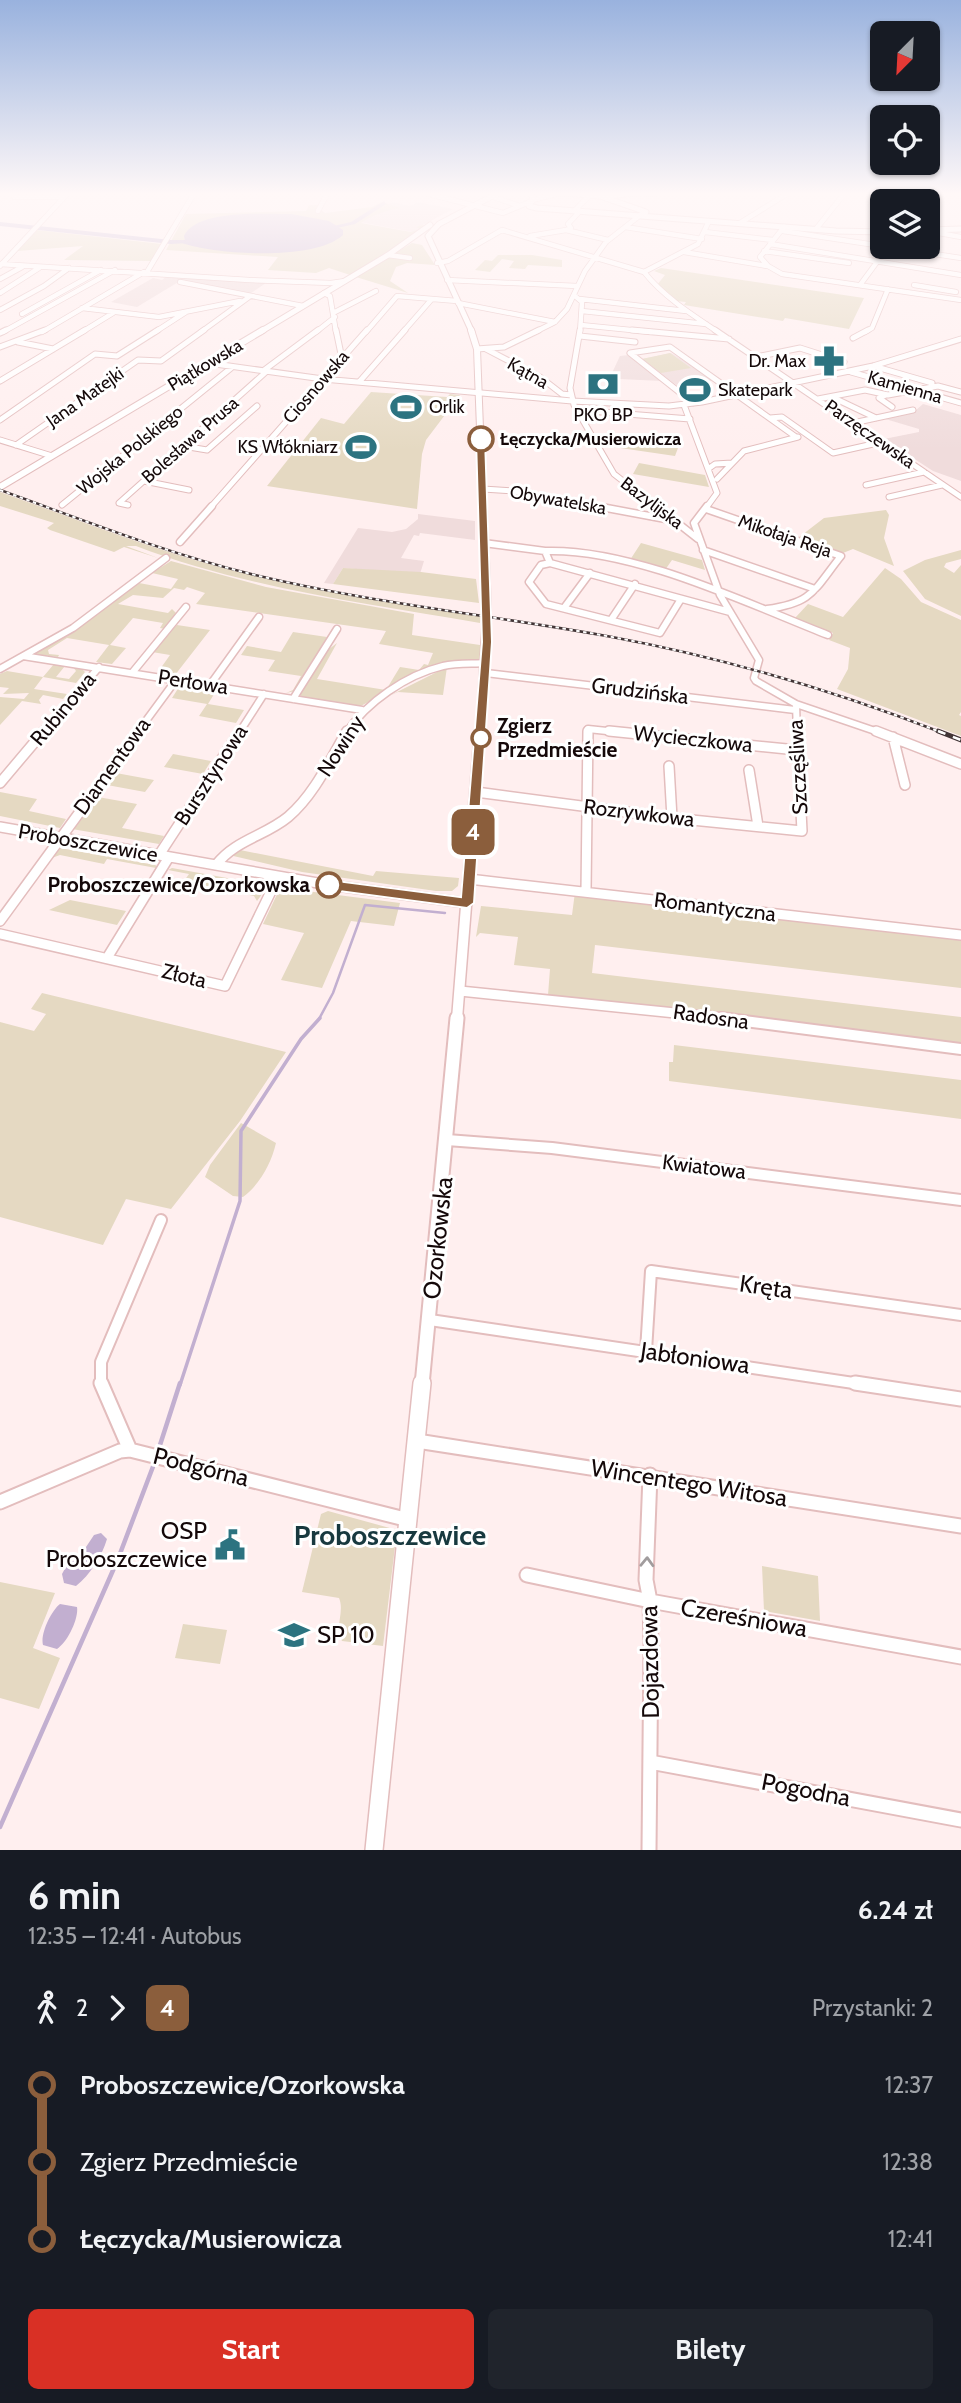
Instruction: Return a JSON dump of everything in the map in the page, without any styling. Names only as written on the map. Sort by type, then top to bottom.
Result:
[{"type":"main road","name":"Piątkowska","points":[[0,487],[303,306],[330,287],[349,278]]},
{"type":"main road","name":"Ozorkowska","points":[[374,1850],[430,1320],[486,668],[487,625],[477,349],[447,280]]},
{"type":"street","points":[[0,293],[23,278]]},
{"type":"street","points":[[0,310],[54,278]]},
{"type":"street","points":[[22,314],[84,278]]},
{"type":"street","points":[[0,333],[49,309],[100,278]]},
{"type":"street","points":[[0,347],[40,333],[134,278]]},
{"type":"street","points":[[249,278],[309,282],[330,287],[335,314],[335,335],[341,354],[345,354]]},
{"type":"street","points":[[572,398],[582,311],[577,286],[581,278]]},
{"type":"street","name":"Parzęczewska","points":[[650,278],[655,286],[679,306],[727,340],[756,356],[961,497]]},
{"type":"street","points":[[807,278],[961,300]]},
{"type":"street","points":[[860,285],[865,278]]},
{"type":"street","points":[[911,292],[919,278]]},
{"type":"street","points":[[447,280],[577,286]]},
{"type":"street","points":[[180,282],[303,306]]},
{"type":"street","points":[[914,285],[956,292]]},
{"type":"street","points":[[853,338],[873,328],[888,289]]},
{"type":"street","name":"Bolesława Prusa","points":[[128,505],[119,502],[265,371],[335,314],[376,291]]},
{"type":"street","name":"Ciosnowska","points":[[180,542],[397,296],[431,300]]},
{"type":"street","points":[[577,296],[679,306]]},
{"type":"street","points":[[577,296],[688,311]]},
{"type":"street","points":[[477,349],[506,346],[555,323],[577,296]]},
{"type":"street","points":[[159,317],[242,301],[249,297]]},
{"type":"street","points":[[360,382],[431,300],[457,302],[555,323]]},
{"type":"street","name":"Jana Matejki","points":[[16,445],[138,360],[156,362],[242,301]]},
{"type":"street","points":[[82,307],[174,320]]},
{"type":"street","points":[[582,311],[706,324]]},
{"type":"street","points":[[0,420],[95,354],[117,356],[186,312]]},
{"type":"street","points":[[0,381],[113,313]]},
{"type":"street","points":[[581,325],[727,340]]},
{"type":"street","points":[[580,336],[635,342]]},
{"type":"street","points":[[0,339],[11,343]]},
{"type":"street","points":[[208,363],[323,379],[684,405],[873,366],[961,339]]},
{"type":"street","points":[[18,342],[53,349]]},
{"type":"street","points":[[693,403],[629,353],[669,347],[796,438]]},
{"type":"street","points":[[756,356],[800,348],[844,362]]},
{"type":"street","name":"Kątna","points":[[486,349],[540,377],[562,394],[572,398]]},
{"type":"street","points":[[873,366],[932,383]]},
{"type":"street","name":"Wojska Polskiego","points":[[62,505],[231,368]]},
{"type":"street","name":"Kamienna","points":[[849,371],[961,403]]},
{"type":"street","points":[[892,407],[879,398],[939,386],[961,392]]},
{"type":"street","points":[[818,399],[867,390],[888,395]]},
{"type":"street","points":[[832,397],[850,409],[862,409],[876,418]]},
{"type":"street","name":"Bazylijska","points":[[572,398],[610,469],[698,538],[730,612],[759,660],[756,681],[796,707]]},
{"type":"street","points":[[183,446],[207,450],[257,405]]},
{"type":"street","points":[[684,405],[717,493],[694,523],[698,538]]},
{"type":"street","points":[[853,423],[913,410]]},
{"type":"street","points":[[577,411],[690,419]]},
{"type":"street","points":[[770,418],[782,417],[833,453],[882,442]]},
{"type":"street","points":[[209,423],[233,427]]},
{"type":"street","points":[[718,479],[744,451],[806,435]]},
{"type":"street","points":[[0,440],[52,456]]},
{"type":"street","points":[[708,469],[715,464],[732,463]]},
{"type":"street","points":[[866,485],[924,472]]},
{"type":"street","points":[[144,481],[189,490]]},
{"type":"street","points":[[889,497],[942,485]]},
{"type":"street","name":"Obywatelska","points":[[483,489],[514,491],[694,523]]},
{"type":"street","name":"Mikołaja Reja","points":[[706,509],[841,556],[805,600],[791,606],[764,610]]},
{"type":"street","points":[[484,543],[545,551],[562,549],[589,553],[675,575],[828,635]]},
{"type":"street","points":[[703,550],[815,589]]},
{"type":"street","points":[[545,551],[550,562]]},
{"type":"street","points":[[0,669],[83,621],[166,558]]},
{"type":"street","points":[[681,599],[660,633],[546,604],[529,582],[541,565],[550,562],[730,612]]},
{"type":"street","points":[[564,608],[590,573]]},
{"type":"street","points":[[611,620],[635,584]]},
{"type":"street","points":[[132,673],[186,607]]},
{"type":"street","points":[[210,685],[259,617]]},
{"type":"street","points":[[293,699],[337,629]]},
{"type":"street","name":"Perłowa","points":[[23,656],[362,710]]},
{"type":"street","name":"Rubinowa","points":[[0,783],[99,667]]},
{"type":"street","name":"Nowiny","points":[[216,865],[230,848],[280,823],[297,807],[320,779],[362,710],[399,686],[438,667],[486,668]]},
{"type":"street","name":"Grudzińska","points":[[486,668],[796,707]]},
{"type":"street","name":"Diamentowa","points":[[0,921],[176,680]]},
{"type":"street","name":"Bursztynowa","points":[[164,856],[264,694]]},
{"type":"street","points":[[796,707],[893,737],[961,764]]},
{"type":"street","name":"Szczęśliwa","points":[[796,707],[802,831]]},
{"type":"street","points":[[586,891],[588,729]]},
{"type":"street","name":"Wycieczkowa","points":[[588,729],[797,750]]},
{"type":"street","points":[[893,737],[905,785]]},
{"type":"street","points":[[669,766],[672,818]]},
{"type":"street","points":[[749,770],[758,827]]},
{"type":"street","name":"Rozrywkowa","points":[[476,792],[672,818],[802,831]]},
{"type":"street","name":"Proboszczewice","points":[[0,827],[278,877],[467,903]]},
{"type":"street","points":[[107,958],[164,856]]},
{"type":"street","name":"Złota","points":[[0,934],[225,986],[278,877]]},
{"type":"street","name":"Romantyczna","points":[[469,878],[961,935]]},
{"type":"street","name":"Radosna","points":[[460,991],[669,1010],[961,1049]]},
{"type":"street","name":"Kwiatowa","points":[[447,1140],[552,1148],[961,1200]]},
{"type":"street","points":[[130,1450],[101,1387],[101,1362],[161,1220]]},
{"type":"street","name":"Kręta","points":[[646,1351],[651,1270],[961,1315]]},
{"type":"street","name":"Jabłoniowa","points":[[430,1320],[961,1399]]},
{"type":"street","name":"Wincentego Witosa","points":[[417,1441],[650,1475],[961,1526]]},
{"type":"street","name":"Podgórna","points":[[0,1502],[120,1451],[130,1450],[409,1520]]},
{"type":"street","name":"Dojazdowa","points":[[649,1850],[650,1601],[646,1580],[650,1475]]},
{"type":"street","name":"Czereśniowa","points":[[527,1575],[650,1601],[961,1657]]},
{"type":"street","name":"Pogodna","points":[[650,1762],[961,1820]]},
{"type":"shaded area","points":[[152,278],[200,278],[266,283],[248,295],[180,281],[137,307],[111,302]]},
{"type":"shaded area","points":[[360,278],[391,278],[390,281],[408,293]]},
{"type":"shaded area","points":[[662,278],[731,278],[864,298],[849,329],[684,305],[686,302],[676,301],[657,285]]},
{"type":"shaded area","points":[[670,353],[691,368],[661,373],[642,359]]},
{"type":"shaded area","points":[[671,353],[712,381],[679,387],[642,359]]},
{"type":"shaded area","points":[[629,355],[662,381],[619,379],[612,373],[620,356]]},
{"type":"shaded area","name":"KS Włókniarz","points":[[371,392],[447,397],[450,394],[460,395],[426,440],[422,454],[417,509],[267,486],[321,418],[344,424]]},
{"type":"shaded area","points":[[923,404],[961,415],[961,481],[933,471],[884,439],[919,432],[919,429],[882,418],[915,411]]},
{"type":"shaded area","points":[[597,438],[678,448],[675,456],[600,445]]},
{"type":"shaded area","points":[[639,463],[705,475],[709,487],[633,474]]},
{"type":"shaded area","points":[[0,492],[208,564],[329,591],[481,616],[480,623],[263,584],[178,561],[136,546],[126,546],[158,558],[124,547],[114,552],[47,528],[54,523],[0,506]]},
{"type":"shaded area","points":[[886,510],[889,515],[884,538],[894,566],[853,549],[843,553],[798,538],[824,518]]},
{"type":"shaded area","points":[[418,514],[475,521],[475,540],[420,533],[419,536],[414,535],[401,558],[424,561],[420,574],[343,568],[333,584],[324,583],[358,528],[392,532],[406,529],[418,519]]},
{"type":"shaded area","points":[[641,543],[702,560],[705,570],[672,560],[665,570],[630,560]]},
{"type":"shaded area","points":[[961,550],[961,559],[946,563],[944,567],[954,573],[961,565],[961,616],[925,599],[903,571],[925,560]]},
{"type":"shaded area","points":[[171,561],[266,587],[414,614],[412,635],[480,645],[480,661],[437,665],[359,707],[303,698],[299,694],[324,653],[337,643],[317,679],[386,690],[400,667],[419,670],[424,664],[428,665],[433,653],[379,644],[386,631],[196,604],[205,593],[187,587],[184,590],[174,588],[163,598],[133,595],[118,604],[168,613],[172,609],[176,613],[165,629],[160,628],[163,623],[133,618],[110,645],[126,648],[112,664],[96,662],[109,645],[67,638],[48,650],[49,654],[59,655],[58,657],[32,654],[86,622],[139,583],[171,589],[178,579],[152,573]]},
{"type":"shaded area","points":[[343,568],[421,572],[476,579],[479,603],[333,584]]},
{"type":"shaded area","points":[[885,568],[901,579],[921,602],[961,620],[961,736],[837,689],[848,669],[850,648],[829,640],[833,633],[795,618],[808,604],[843,617]]},
{"type":"shaded area","points":[[177,625],[210,630],[175,675],[158,672],[170,655],[152,652]]},
{"type":"shaded area","points":[[293,632],[327,637],[295,691],[286,693],[293,690],[301,676],[268,671],[275,660],[241,655],[247,646],[281,652]]},
{"type":"shaded area","points":[[54,664],[65,666],[56,677],[69,679],[76,671],[73,667],[85,672],[76,683],[43,677]]},
{"type":"shaded area","points":[[447,667],[443,695],[398,692],[389,696]]},
{"type":"shaded area","points":[[7,671],[43,677],[34,689],[67,694],[63,699],[43,695],[39,700],[41,704],[22,701],[0,725],[0,697],[24,699],[29,693],[3,694],[9,688],[0,687],[0,674]]},
{"type":"shaded area","points":[[179,687],[216,691],[208,704],[244,710],[236,723],[199,716],[207,704],[172,698]]},
{"type":"shaded area","points":[[173,754],[211,761],[203,774],[164,767]]},
{"type":"shaded area","points":[[116,773],[154,780],[145,792],[107,785]]},
{"type":"shaded area","points":[[0,792],[37,799],[29,811],[66,819],[60,828],[0,816]]},
{"type":"shaded area","points":[[98,797],[137,804],[122,828],[164,836],[159,844],[72,829]]},
{"type":"shaded area","points":[[60,848],[157,866],[156,868],[107,859],[104,864],[60,855],[49,859]]},
{"type":"shaded area","points":[[240,850],[373,876],[376,871],[459,878],[458,886],[452,891],[436,891],[302,872],[229,855]]},
{"type":"shaded area","points":[[172,868],[268,886],[257,901],[254,896],[184,881],[189,874],[168,870]]},
{"type":"shaded area","points":[[280,888],[400,903],[394,926],[351,921],[322,988],[281,980],[304,933],[263,924]]},
{"type":"shaded area","points":[[575,892],[961,939],[961,988],[595,945],[592,973],[961,1017],[961,1046],[703,1012],[548,995],[550,969],[514,965],[518,937],[480,933],[476,937],[481,906],[572,915]]},
{"type":"shaded area","points":[[70,900],[126,911],[117,925],[49,910]]},
{"type":"shaded area","points":[[42,993],[286,1052],[240,1121],[171,1209],[126,1199],[103,1245],[0,1217],[0,1022],[34,1031],[46,1014],[31,1009]]},
{"type":"shaded area","points":[[674,1045],[961,1080],[961,1119],[669,1081],[669,1062],[673,1062]]},
{"type":"shaded area","points":[[241,1123],[276,1143],[264,1173],[243,1197],[233,1196],[205,1177],[210,1165]]},
{"type":"shaded area","points":[[328,1511],[397,1530],[383,1646],[342,1641],[339,1630],[339,1598],[302,1592],[321,1514]]},
{"type":"shaded area","points":[[101,1533],[107,1539],[91,1571],[76,1586],[64,1583],[62,1574],[68,1563],[78,1559],[94,1535]]},
{"type":"shaded area","points":[[762,1566],[818,1576],[820,1621],[764,1611]]},
{"type":"shaded area","points":[[0,1582],[55,1593],[33,1648],[60,1658],[39,1709],[0,1698]]},
{"type":"shaded area","points":[[60,1604],[77,1607],[77,1612],[68,1636],[57,1649],[43,1645],[42,1640],[47,1623]]},
{"type":"shaded area","points":[[183,1624],[227,1630],[220,1664],[175,1658]]},
{"type":"waterway","points":[[319,1019],[333,993],[365,905],[445,913]]},
{"type":"waterway","points":[[180,1385],[240,1201],[241,1131],[301,1039],[320,1018]]},
{"type":"waterway","points":[[160,1445],[180,1383]]},
{"type":"waterway","points":[[0,1827],[118,1559],[154,1464]]},
{"type":"railway","points":[[0,490],[219,566],[341,593],[654,645],[821,690],[943,733]]},
{"type":"railway","points":[[938,731],[961,740]]},
{"type":"bus line","name":"4","points":[[329,885],[467,903],[487,642],[481,439]]},
{"type":"place","name":"Dr. Max","points":[[829,361]]},
{"type":"place","name":"PKO BP","points":[[603,384]]},
{"type":"place","name":"Skatepark","points":[[695,390]]},
{"type":"place","name":"Orlik","points":[[406,407]]},
{"type":"place","name":"Łęczycka/Musierowicza","points":[[481,439]]},
{"type":"place","name":"KS Włókniarz","points":[[361,447]]},
{"type":"place","name":"Zgierz Przedmieście","points":[[481,738]]},
{"type":"place","name":"Proboszczewice/Ozorkowska","points":[[329,885]]},
{"type":"place","name":"OSP Proboszczewice","points":[[230,1545]]},
{"type":"place","name":"SP 10","points":[[294,1635]]},
{"type":"district","name":"Proboszczewice","points":[[390,1535]]}]
